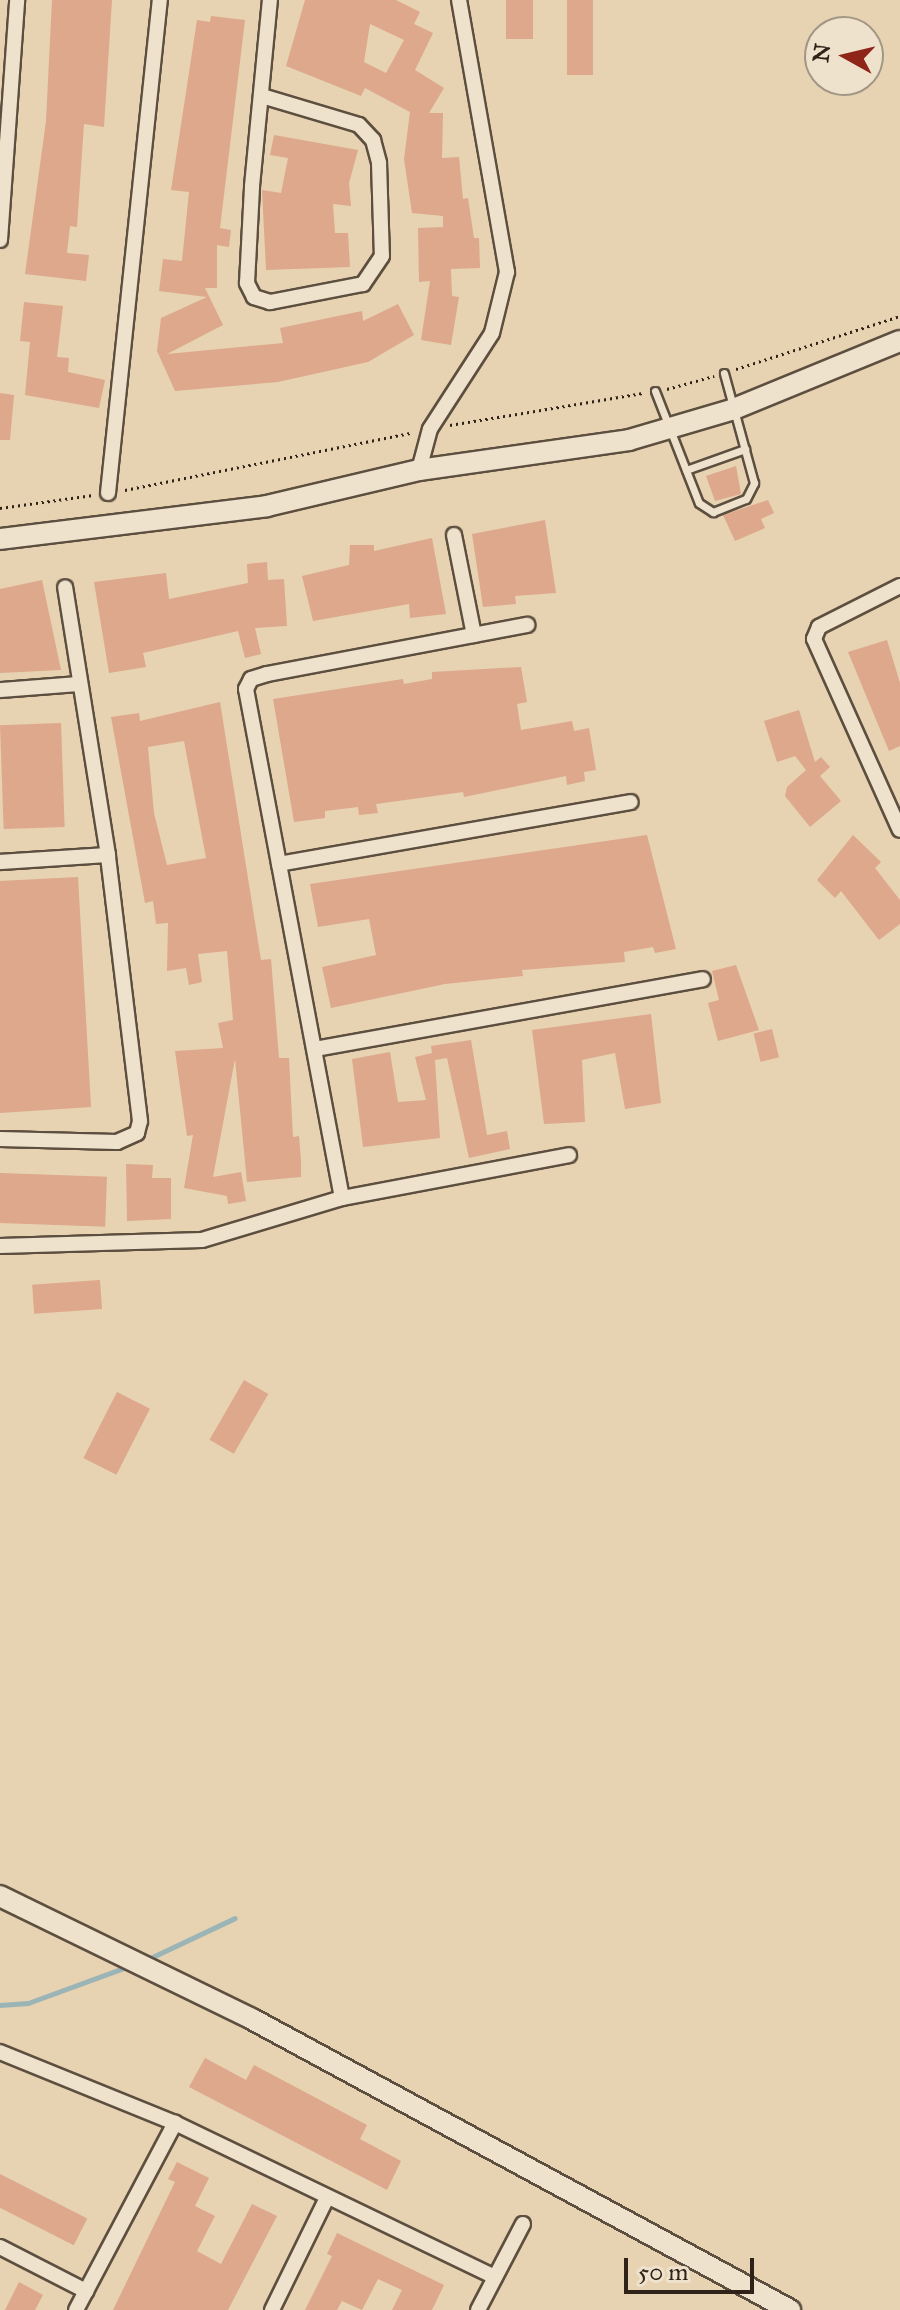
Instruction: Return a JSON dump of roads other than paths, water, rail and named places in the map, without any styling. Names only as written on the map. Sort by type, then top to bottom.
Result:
[{"type":"street","points":[[0,240],[17,0]]},
{"type":"street","points":[[108,493],[160,0]]},
{"type":"street","points":[[262,96],[359,125],[373,140],[379,163],[382,256],[363,284],[270,302],[254,297],[247,283],[262,96],[270,0]]},
{"type":"street","points":[[419,470],[430,429],[492,333],[507,272],[459,0]]},
{"type":"street","points":[[0,539],[267,506],[419,470],[671,431],[734,409],[900,341]]},
{"type":"street","points":[[454,535],[474,635]]},
{"type":"street","points":[[900,586],[819,627],[814,639],[900,830]]},
{"type":"street","points":[[0,1139],[117,1142],[137,1133],[108,855],[78,684],[65,587]]},
{"type":"street","points":[[342,1198],[246,689],[251,679],[527,625]]},
{"type":"street","points":[[0,690],[78,684]]},
{"type":"street","points":[[279,864],[631,802]]},
{"type":"street","points":[[0,862],[108,855]]},
{"type":"street","points":[[315,1049],[703,979]]},
{"type":"street","points":[[0,1246],[202,1240],[342,1198],[569,1155]]},
{"type":"street","points":[[0,1896],[160,1974],[790,2310]]},
{"type":"street","points":[[0,2052],[175,2123],[326,2200],[495,2277]]},
{"type":"street","points":[[76,2310],[175,2123]]},
{"type":"street","points":[[272,2310],[326,2200]]},
{"type":"street","points":[[478,2310],[523,2224]]},
{"type":"street","points":[[0,2247],[86,2291]]},
{"type":"lane","points":[[655,391],[699,503],[713,512],[753,492],[745,449],[724,373]]},
{"type":"lane","points":[[686,470],[745,449]]},
{"type":"waterway","points":[[146,1960],[235,1918]]},
{"type":"waterway","points":[[0,2005],[28,2003],[129,1966]]}]
